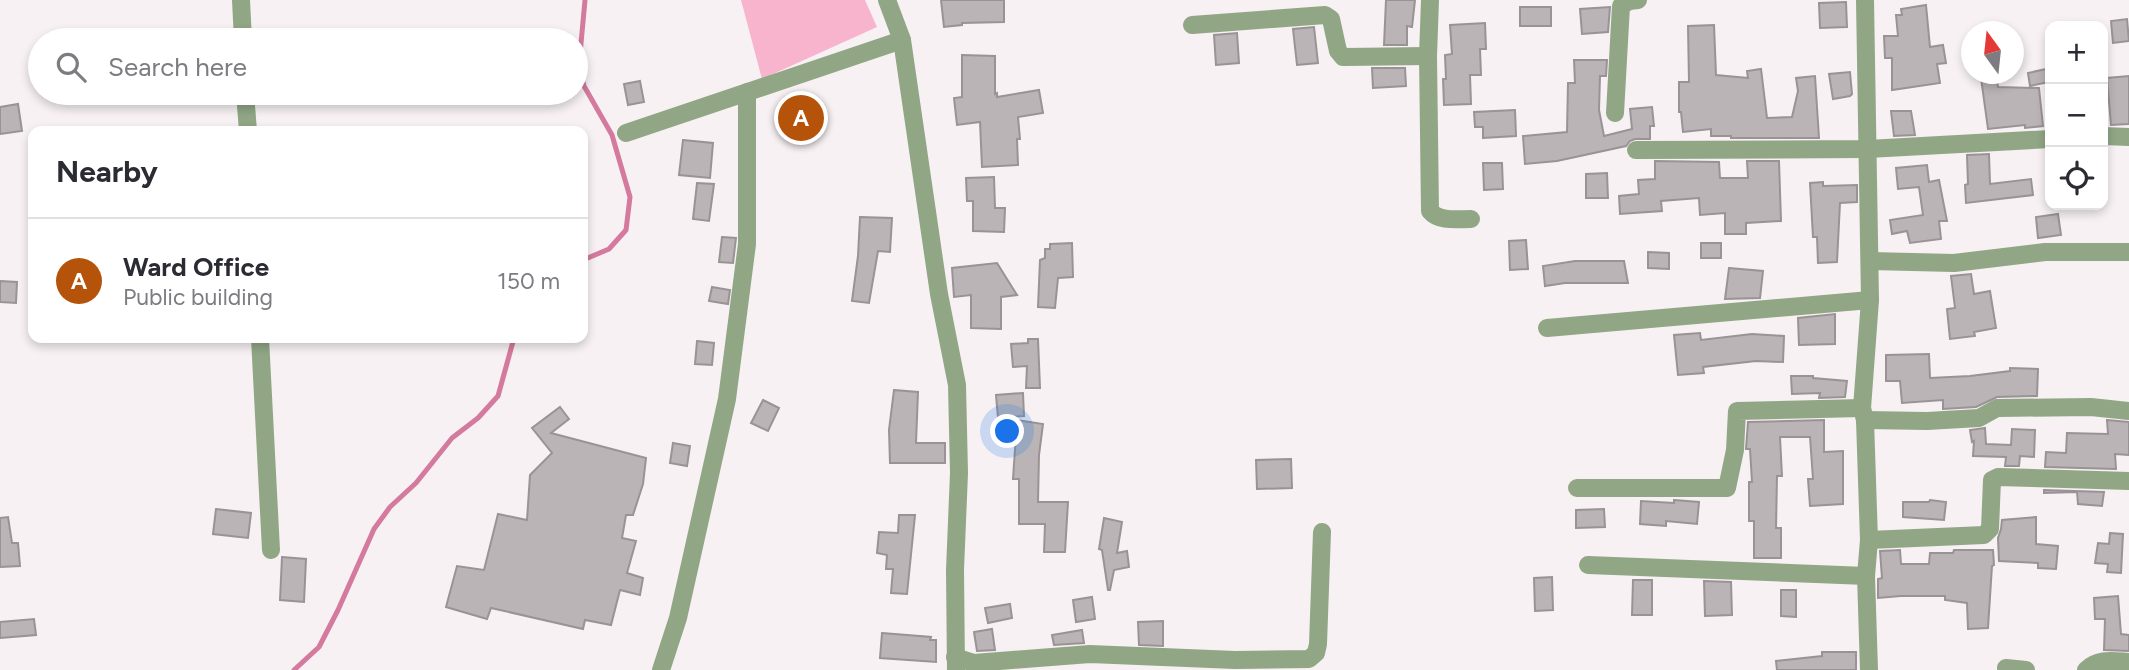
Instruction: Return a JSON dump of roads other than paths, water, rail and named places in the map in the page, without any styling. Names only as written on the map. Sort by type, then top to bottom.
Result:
[{"type":"street","points":[[241,0],[242,28]]},
{"type":"street","points":[[887,0],[902,40],[937,281],[957,385],[959,473],[955,664],[1090,654],[1235,660],[1309,659],[1317,653],[1318,644],[1322,532]]},
{"type":"street","points":[[1430,0],[1427,56],[1430,211],[1435,217],[1445,219],[1471,219]]},
{"type":"street","points":[[1615,113],[1621,6],[1638,0]]},
{"type":"street","points":[[1865,0],[1870,300],[1864,414],[1869,540],[1866,576],[1869,670]]},
{"type":"street","points":[[1192,25],[1325,15],[1331,19],[1338,51],[1343,57],[1427,56]]},
{"type":"street","points":[[626,133],[902,40]]},
{"type":"street","points":[[661,670],[678,618],[727,399],[747,244],[747,92]]},
{"type":"street","points":[[246,105],[248,126]]},
{"type":"street","points":[[2108,136],[2129,137]]},
{"type":"street","points":[[1636,149],[1868,149],[2045,139]]},
{"type":"street","points":[[1870,261],[1954,263],[2045,252],[2129,252]]},
{"type":"street","points":[[1547,328],[1870,300]]},
{"type":"street","points":[[260,343],[271,550]]},
{"type":"street","points":[[1577,488],[1727,488],[1735,450],[1737,411],[1864,414],[1927,421],[1979,418],[1997,408],[2091,407],[2129,411]]},
{"type":"street","points":[[1869,540],[1984,536],[1990,529],[1992,480],[1998,477],[2129,481]]},
{"type":"street","points":[[1588,565],[1866,576]]},
{"type":"street","points":[[2086,670],[2095,662],[2129,662]]},
{"type":"street","points":[[2006,668],[2026,670]]},
{"type":"waterway","points":[[582,28],[585,0]]},
{"type":"waterway","points":[[588,93],[612,135],[630,197],[626,230],[609,249],[588,258]]},
{"type":"waterway","points":[[294,670],[319,647],[374,529],[390,507],[416,483],[452,438],[478,418],[498,396],[513,343]]},
{"type":"place","name":"Ward Office","points":[[801,118]]}]
